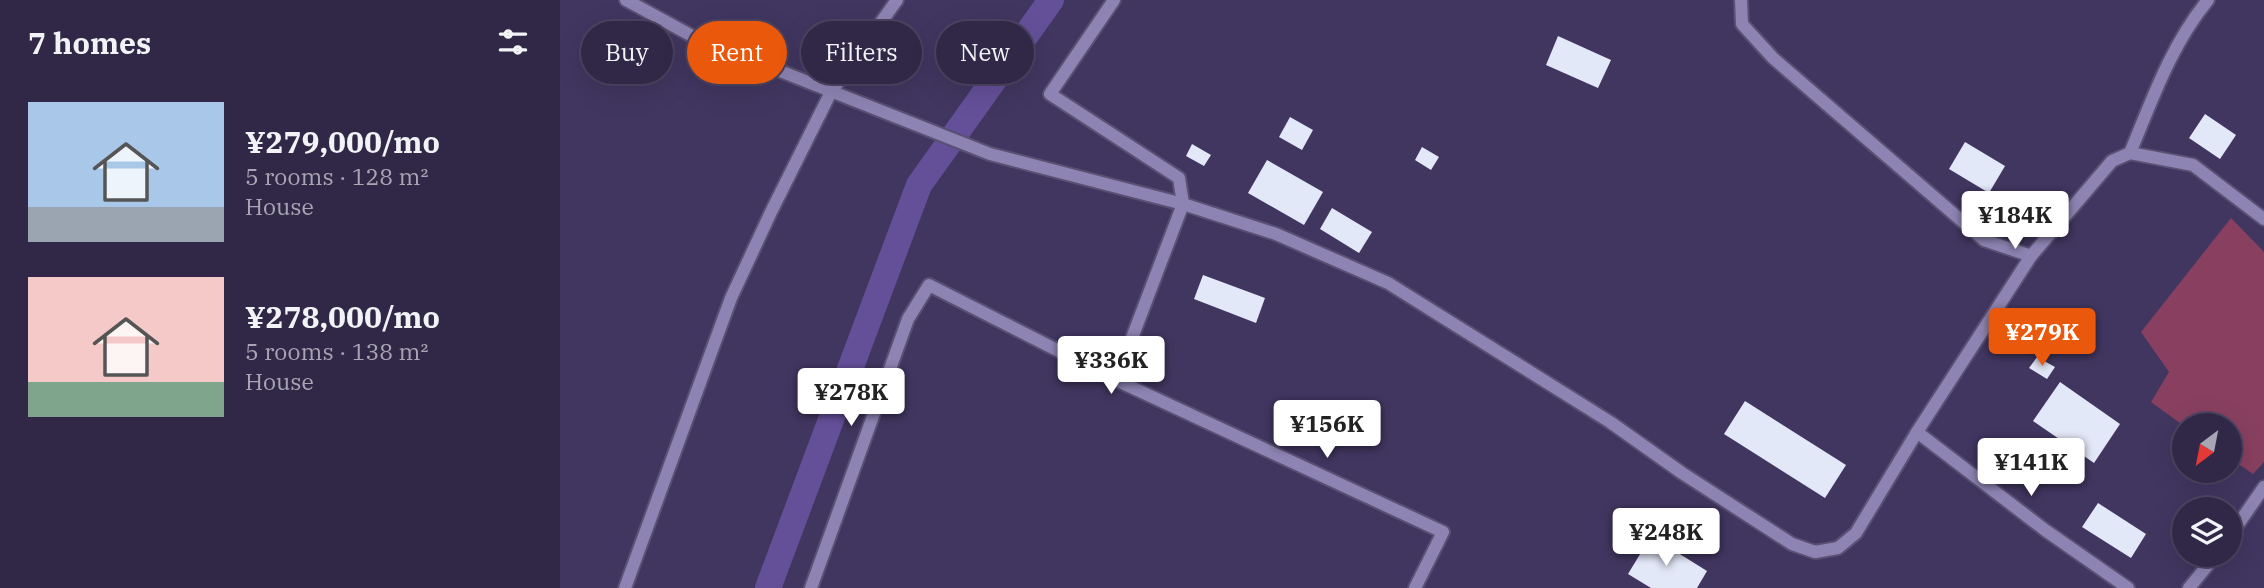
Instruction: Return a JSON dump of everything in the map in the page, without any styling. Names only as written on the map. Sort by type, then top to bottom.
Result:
[{"type":"street","points":[[626,0],[694,37],[990,154],[1183,204],[1276,234],[1388,283],[1610,422],[1682,473],[1792,544],[1815,552],[1838,548],[1856,533],[1917,432],[2031,256],[2112,161],[2130,153],[2193,165],[2264,219]]},
{"type":"street","points":[[625,588],[732,298],[771,212],[831,92],[897,0]]},
{"type":"street","points":[[1114,0],[1050,94],[1178,178],[1183,204],[1116,380]]},
{"type":"street","points":[[1741,0],[1742,24],[1773,58],[1984,240],[2031,256]]},
{"type":"street","points":[[2130,153],[2168,61],[2194,17],[2208,0]]},
{"type":"street","points":[[811,588],[908,319],[929,285],[1116,380],[1443,531],[1415,588]]},
{"type":"street","points":[[1917,432],[2045,530],[2128,588]]},
{"type":"street","points":[[2242,519],[2264,487]]},
{"type":"street","points":[[2189,588],[2206,567]]},
{"type":"shaded area","points":[[2231,218],[2264,252],[2264,462],[2253,474],[2242,466],[2242,413],[2172,413],[2172,417],[2151,402],[2169,372],[2141,332]]},
{"type":"building","points":[[1558,36],[1611,60],[1598,88],[1546,65]]},
{"type":"building","points":[[2205,114],[2236,135],[2220,159],[2189,138]]},
{"type":"building","points":[[1290,117],[1313,130],[1302,150],[1279,137]]},
{"type":"building","points":[[1965,142],[2005,166],[1989,193],[1949,169]]},
{"type":"building","points":[[1192,144],[1211,155],[1204,166],[1186,156]]},
{"type":"building","points":[[1422,147],[1439,157],[1431,170],[1415,160]]},
{"type":"building","points":[[1267,160],[1323,192],[1304,225],[1248,193]]},
{"type":"building","points":[[1332,208],[1372,232],[1359,253],[1320,229]]},
{"type":"building","points":[[1203,275],[1265,298],[1256,323],[1194,299]]},
{"type":"building","points":[[2055,314],[2079,334],[2064,354],[2040,332]]},
{"type":"building","points":[[2037,357],[2055,367],[2047,379],[2029,368]]},
{"type":"building","points":[[2060,382],[2120,424],[2094,463],[2033,421]]},
{"type":"building","points":[[1745,401],[1846,465],[1825,498],[1724,434]]},
{"type":"building","points":[[2098,503],[2146,534],[2131,558],[2082,527]]},
{"type":"building","points":[[1651,536],[1707,571],[1697,588],[1651,588],[1628,574]]},
{"type":"waterway","points":[[768,588],[919,185],[1051,0]]}]
